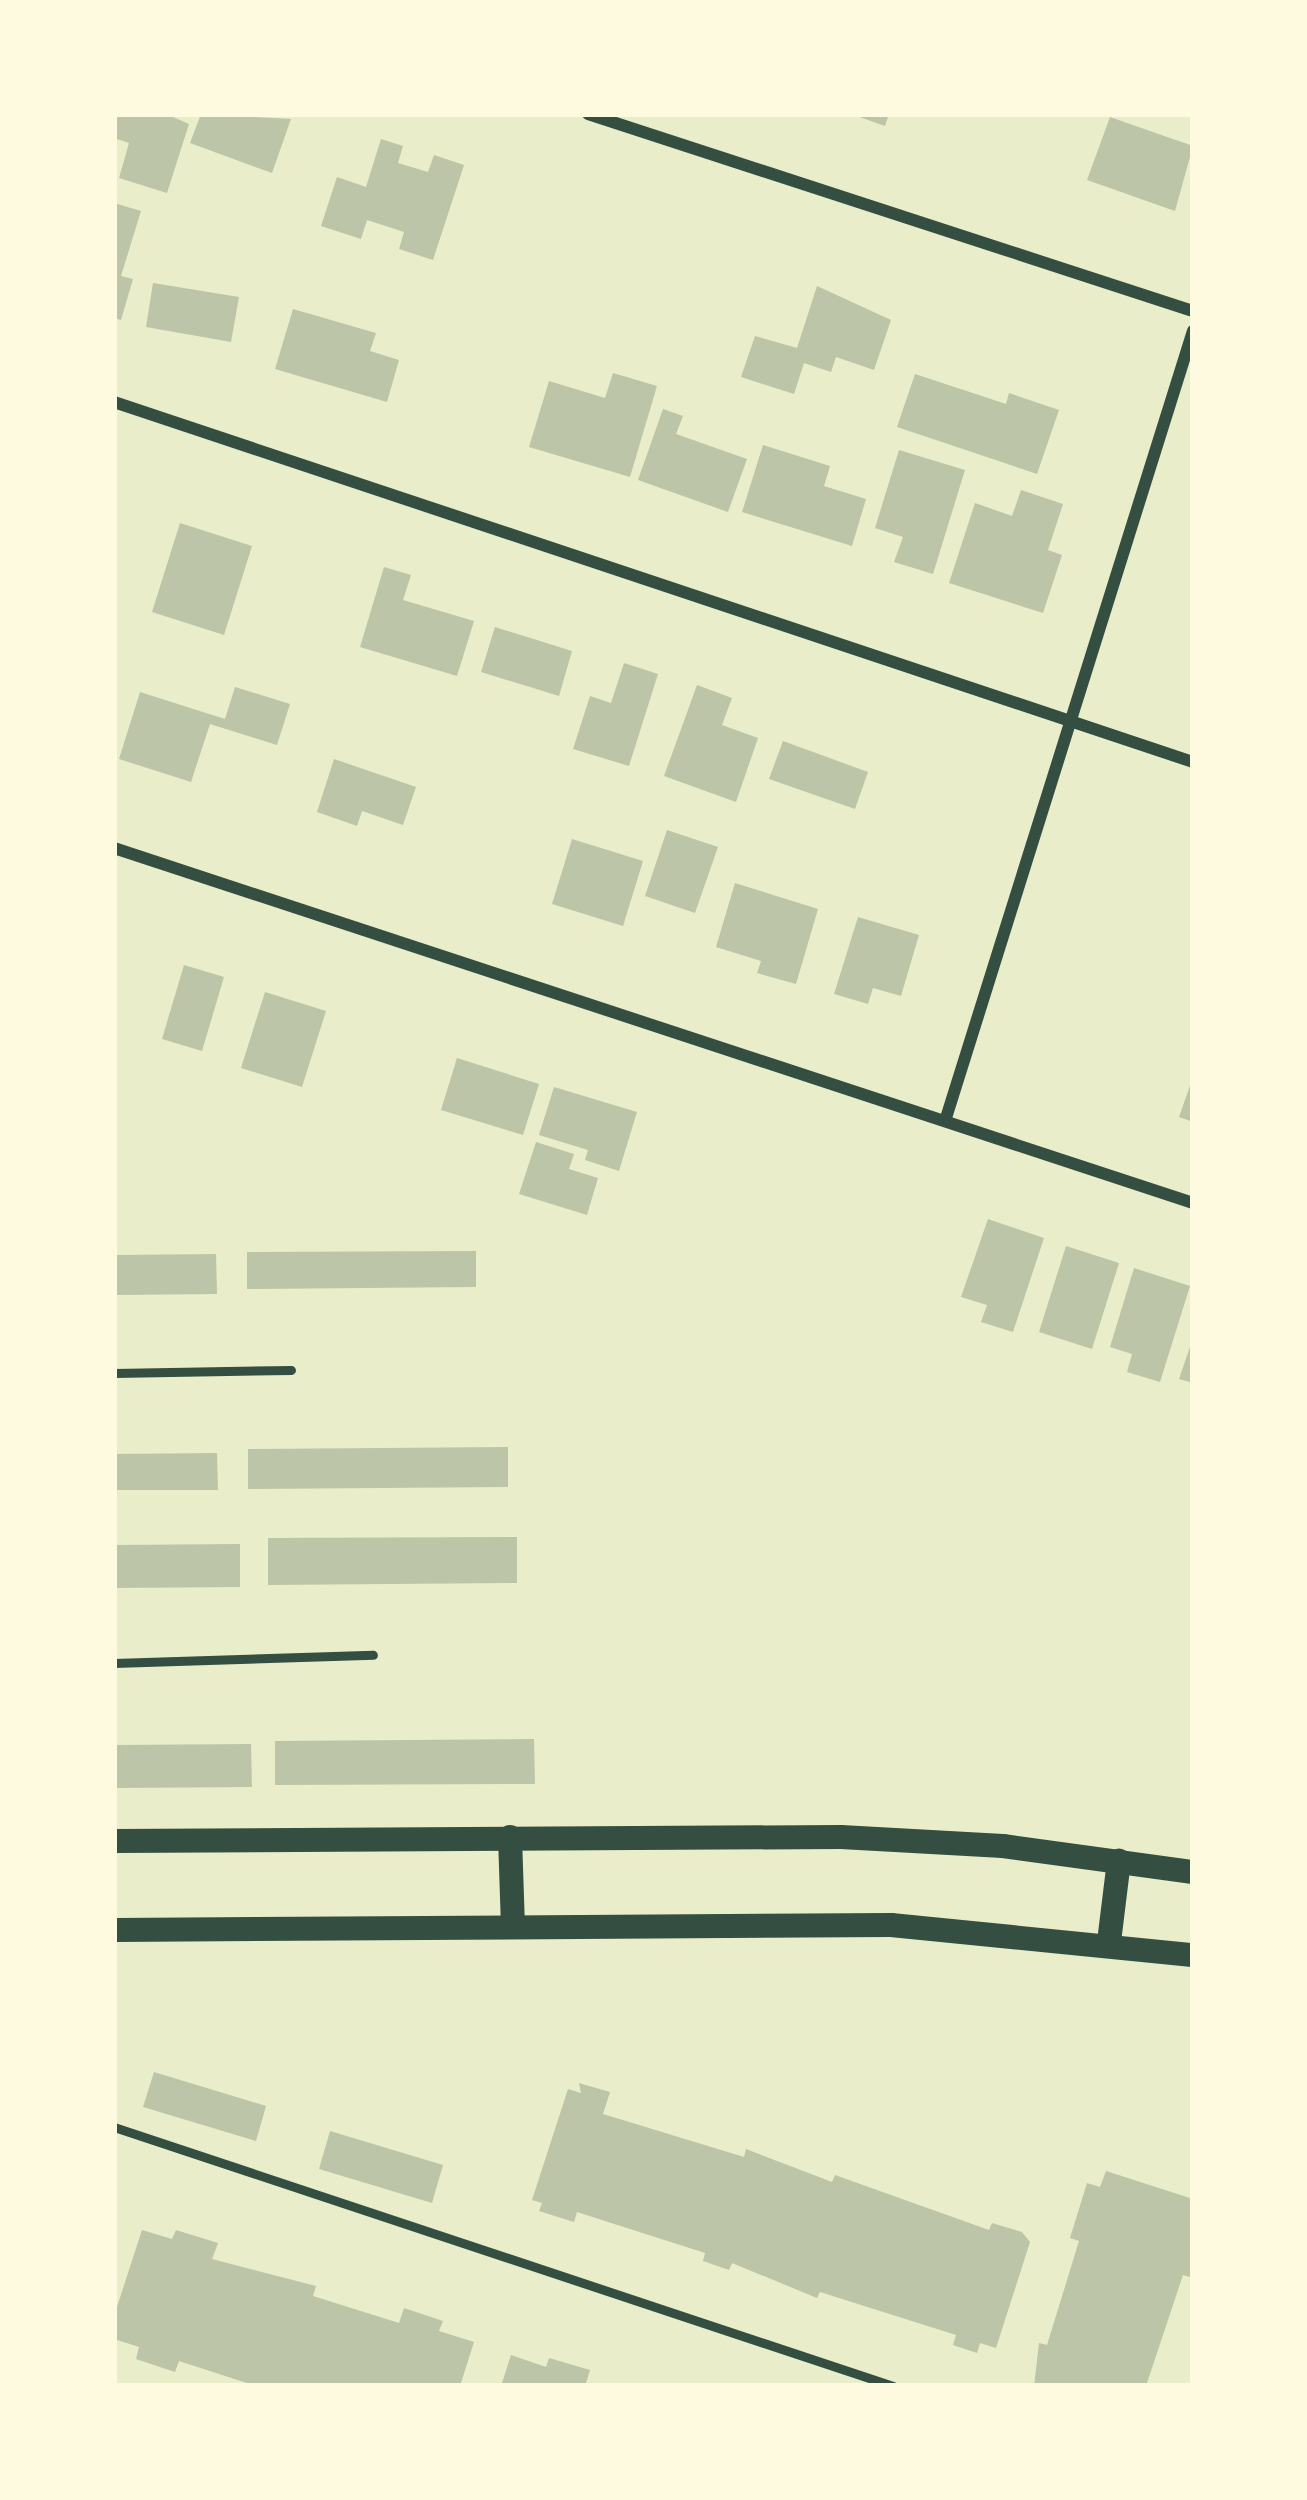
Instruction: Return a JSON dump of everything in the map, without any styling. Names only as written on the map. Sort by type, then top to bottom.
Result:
[{"type":"main road","points":[[510,1837],[513,1927]]},
{"type":"main road","points":[[114,1841],[841,1837],[1119,1861],[1193,1872]]},
{"type":"main road","points":[[1108,1942],[1119,1861]]},
{"type":"main road","points":[[114,1930],[891,1925],[1108,1942],[1193,1955]]},
{"type":"street","points":[[588,114],[1193,311]]},
{"type":"street","points":[[946,1118],[1066,718],[1193,331]]},
{"type":"street","points":[[114,402],[1193,762]]},
{"type":"street","points":[[114,848],[1193,1203]]},
{"type":"lane","points":[[114,1373],[291,1370]]},
{"type":"lane","points":[[114,1663],[373,1655]]},
{"type":"lane","points":[[114,2127],[893,2386]]},
{"type":"building","points":[[114,114],[166,114],[189,124],[167,193],[119,178],[129,143],[114,138]]},
{"type":"building","points":[[201,114],[291,119],[272,173],[190,143]]},
{"type":"building","points":[[851,114],[889,114],[885,126]]},
{"type":"building","points":[[1110,117],[1193,146],[1175,211],[1087,180]]},
{"type":"building","points":[[381,139],[403,146],[398,163],[428,172],[434,155],[464,165],[433,260],[399,249],[404,232],[367,220],[361,239],[321,226],[337,177],[366,187]]},
{"type":"building","points":[[114,203],[141,211],[121,276],[133,279],[121,320],[114,318]]},
{"type":"building","points":[[153,283],[239,297],[231,342],[146,327]]},
{"type":"building","points":[[817,286],[891,320],[874,370],[836,357],[831,372],[804,363],[794,394],[741,377],[755,336],[797,348]]},
{"type":"building","points":[[293,309],[376,333],[370,351],[399,360],[387,402],[275,369]]},
{"type":"building","points":[[613,373],[657,386],[630,477],[529,447],[549,381],[605,398]]},
{"type":"building","points":[[915,374],[1006,404],[1009,393],[1059,410],[1037,474],[897,427]]},
{"type":"building","points":[[663,409],[683,416],[676,434],[747,459],[728,512],[638,480]]},
{"type":"building","points":[[763,445],[830,466],[824,486],[866,499],[852,546],[742,512]]},
{"type":"building","points":[[899,450],[965,470],[933,574],[894,562],[903,537],[875,528]]},
{"type":"building","points":[[1021,490],[1063,504],[1048,550],[1062,555],[1043,613],[949,583],[975,503],[1012,516]]},
{"type":"building","points":[[180,523],[252,546],[224,635],[152,612]]},
{"type":"building","points":[[384,567],[411,575],[403,600],[474,621],[457,676],[360,647]]},
{"type":"building","points":[[495,627],[572,651],[559,696],[481,672]]},
{"type":"building","points":[[624,663],[658,674],[629,766],[573,749],[590,696],[611,703]]},
{"type":"building","points":[[697,685],[732,698],[722,725],[758,738],[736,802],[664,776]]},
{"type":"building","points":[[235,687],[290,704],[277,745],[210,724],[191,782],[119,759],[140,692],[225,719]]},
{"type":"building","points":[[783,741],[868,772],[855,809],[769,779]]},
{"type":"building","points":[[334,759],[416,787],[403,825],[362,811],[357,826],[317,812]]},
{"type":"building","points":[[667,830],[718,847],[695,913],[645,896]]},
{"type":"building","points":[[572,839],[643,861],[623,926],[552,904]]},
{"type":"building","points":[[735,883],[818,909],[796,984],[757,973],[761,961],[716,947]]},
{"type":"building","points":[[858,917],[919,935],[901,996],[873,988],[868,1004],[834,994]]},
{"type":"building","points":[[184,965],[224,977],[202,1051],[162,1039]]},
{"type":"building","points":[[265,992],[326,1011],[302,1087],[241,1068]]},
{"type":"building","points":[[457,1058],[539,1084],[523,1135],[441,1110]]},
{"type":"building","points":[[1193,1081],[1193,1122],[1179,1117]]},
{"type":"building","points":[[554,1087],[637,1112],[619,1171],[585,1160],[588,1150],[539,1135]]},
{"type":"building","points":[[536,1142],[574,1154],[569,1169],[598,1178],[587,1215],[519,1194]]},
{"type":"building","points":[[988,1219],[1044,1238],[1013,1332],[981,1322],[987,1305],[961,1297]]},
{"type":"building","points":[[1066,1246],[1119,1263],[1092,1349],[1039,1332]]},
{"type":"building","points":[[476,1251],[476,1287],[247,1289],[247,1252]]},
{"type":"building","points":[[216,1254],[217,1294],[114,1295],[114,1255]]},
{"type":"building","points":[[1134,1268],[1190,1286],[1160,1382],[1127,1372],[1132,1354],[1110,1347]]},
{"type":"building","points":[[1193,1341],[1193,1383],[1179,1379]]},
{"type":"building","points":[[508,1447],[508,1487],[248,1489],[248,1449]]},
{"type":"building","points":[[217,1453],[218,1490],[114,1490],[114,1454]]},
{"type":"building","points":[[517,1537],[517,1583],[268,1585],[268,1538]]},
{"type":"building","points":[[240,1544],[240,1587],[114,1588],[114,1545]]},
{"type":"building","points":[[534,1739],[535,1784],[275,1785],[275,1741]]},
{"type":"building","points":[[251,1744],[252,1787],[114,1788],[114,1745]]},
{"type":"building","points":[[154,2072],[266,2106],[256,2141],[143,2107]]},
{"type":"building","points":[[579,2083],[610,2092],[603,2114],[744,2157],[746,2149],[832,2182],[835,2175],[989,2230],[992,2223],[1022,2232],[1030,2242],[996,2348],[980,2343],[977,2353],[953,2345],[956,2335],[820,2292],[817,2298],[732,2263],[729,2270],[703,2261],[705,2253],[577,2212],[574,2222],[539,2211],[542,2203],[532,2200],[568,2089],[581,2093]]},
{"type":"building","points":[[330,2131],[443,2165],[432,2203],[319,2169]]},
{"type":"building","points":[[1106,2171],[1193,2199],[1190,2277],[1183,2275],[1146,2386],[1034,2386],[1039,2343],[1047,2345],[1079,2241],[1070,2238],[1087,2183],[1100,2187]]},
{"type":"building","points":[[142,2230],[172,2239],[176,2230],[218,2243],[212,2259],[316,2286],[313,2296],[399,2323],[404,2308],[443,2321],[439,2331],[474,2342],[460,2386],[256,2386],[179,2361],[175,2372],[136,2359],[139,2347],[114,2339],[114,2316]]},
{"type":"building","points":[[511,2355],[546,2367],[549,2358],[590,2370],[585,2386],[501,2386]]}]
